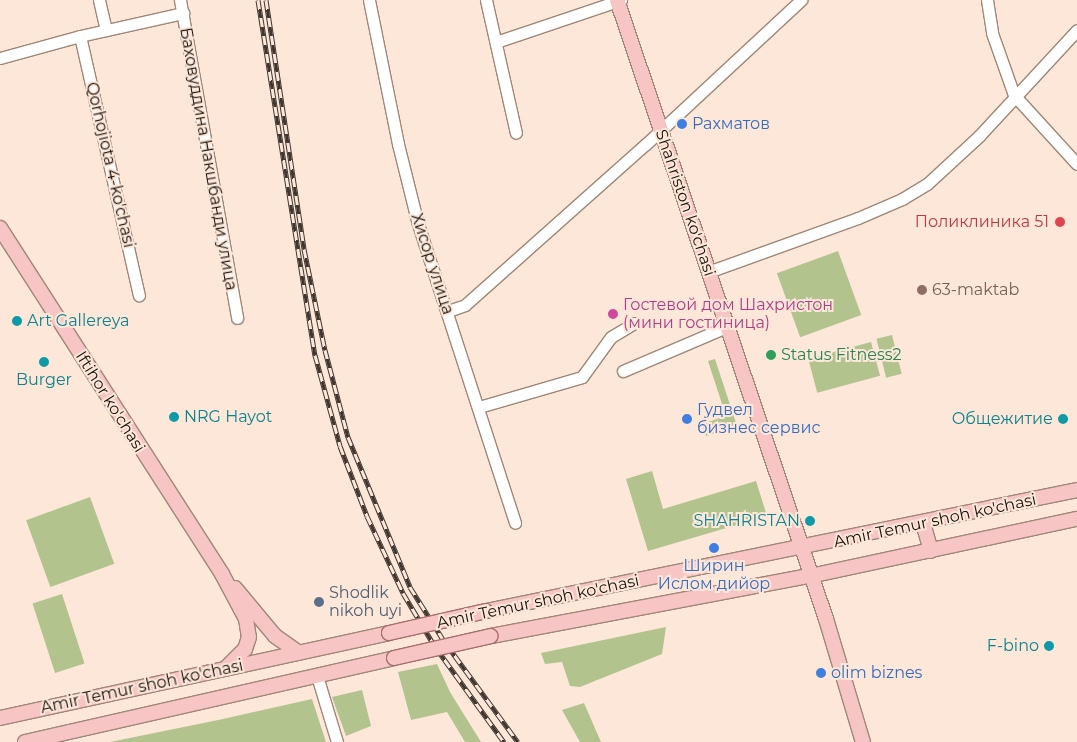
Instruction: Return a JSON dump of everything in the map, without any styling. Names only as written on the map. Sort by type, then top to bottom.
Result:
[{"type":"main road","name":"Shahriston ko'chasi","points":[[618,1],[844,674],[862,742]]},
{"type":"main road","name":"Iftihor ko'chasi","points":[[0,228],[222,574],[246,619],[249,633],[243,654],[225,669]]},
{"type":"main road","name":"Amir Temur shoh ko'chasi","points":[[0,718],[486,612],[802,549],[1077,490]]},
{"type":"main road","name":"Amir Temur shoh ko'chasi","points":[[25,742],[491,636],[810,576],[1077,519]]},
{"type":"main road","points":[[923,523],[931,551]]},
{"type":"main road","name":"Iftihor ko'chasi","points":[[222,574],[275,636],[300,653]]},
{"type":"street","points":[[99,0],[106,30]]},
{"type":"street","name":"Баховуддина Накшбанди улица","points":[[180,0],[237,318]]},
{"type":"street","name":"Хисор улица","points":[[369,0],[408,185],[515,522]]},
{"type":"street","points":[[486,0],[516,133]]},
{"type":"street","points":[[448,311],[465,305],[646,144],[801,0]]},
{"type":"street","points":[[987,0],[992,33],[1014,95],[1077,164]]},
{"type":"street","points":[[496,42],[618,1]]},
{"type":"street","points":[[0,58],[80,36],[182,13]]},
{"type":"street","points":[[708,272],[902,199],[934,178],[979,136],[1014,95],[1077,30]]},
{"type":"street","name":"Qorhojiota 4-ko'chasi","points":[[80,36],[139,295]]},
{"type":"street","points":[[478,407],[582,377],[611,337],[634,323]]},
{"type":"street","points":[[624,372],[726,327]]},
{"type":"street","points":[[317,676],[337,742]]},
{"type":"green space","points":[[838,251],[861,315],[800,337],[777,273]]},
{"type":"green space","points":[[892,335],[902,374],[886,378],[876,339]]},
{"type":"green space","points":[[871,342],[880,376],[817,393],[808,359]]},
{"type":"green space","points":[[715,359],[737,426],[706,436],[702,424],[726,416],[708,361]]},
{"type":"green space","points":[[652,471],[663,509],[756,481],[767,516],[648,551],[626,479]]},
{"type":"green space","points":[[90,497],[114,564],[50,587],[26,520]]},
{"type":"green space","points":[[62,594],[85,663],[55,673],[33,604]]},
{"type":"green space","points":[[666,627],[662,654],[580,687],[570,686],[562,662],[545,664],[541,653]]},
{"type":"green space","points":[[437,664],[450,692],[481,742],[465,742],[447,712],[411,720],[398,672]]},
{"type":"green space","points":[[362,690],[371,726],[346,736],[332,697]]},
{"type":"green space","points":[[312,699],[326,742],[110,742],[223,719]]},
{"type":"green space","points":[[584,703],[601,742],[580,742],[562,710]]},
{"type":"railway","points":[[258,0],[315,355],[340,446],[367,516],[403,593],[434,645],[504,742]]},
{"type":"railway","points":[[266,0],[304,249],[325,350],[348,437],[410,587],[444,641],[518,742]]},
{"type":"place","name":"Рахматов","points":[[682,124]]},
{"type":"place","name":"Поликлиника 51","points":[[1060,222]]},
{"type":"place","name":"63-maktab","points":[[922,290]]},
{"type":"place","name":"Гостевой дом Шахристон (мини гостиница)","points":[[613,314]]},
{"type":"place","name":"Art Gallereya","points":[[17,321]]},
{"type":"place","name":"Status Fitness2","points":[[771,355]]},
{"type":"place","name":"Burger","points":[[44,362]]},
{"type":"place","name":"NRG Hayot","points":[[174,417]]},
{"type":"place","name":"Гудвел бизнес сервис","points":[[687,419]]},
{"type":"place","name":"Общежитие","points":[[1063,419]]},
{"type":"place","name":"SHAHRISTAN","points":[[810,521]]},
{"type":"place","name":"Ширин Ислом дийор","points":[[714,548]]},
{"type":"place","name":"Shodlik nikoh uyi","points":[[319,602]]},
{"type":"place","name":"F-bino","points":[[1049,646]]},
{"type":"place","name":"olim biznes","points":[[821,673]]}]
